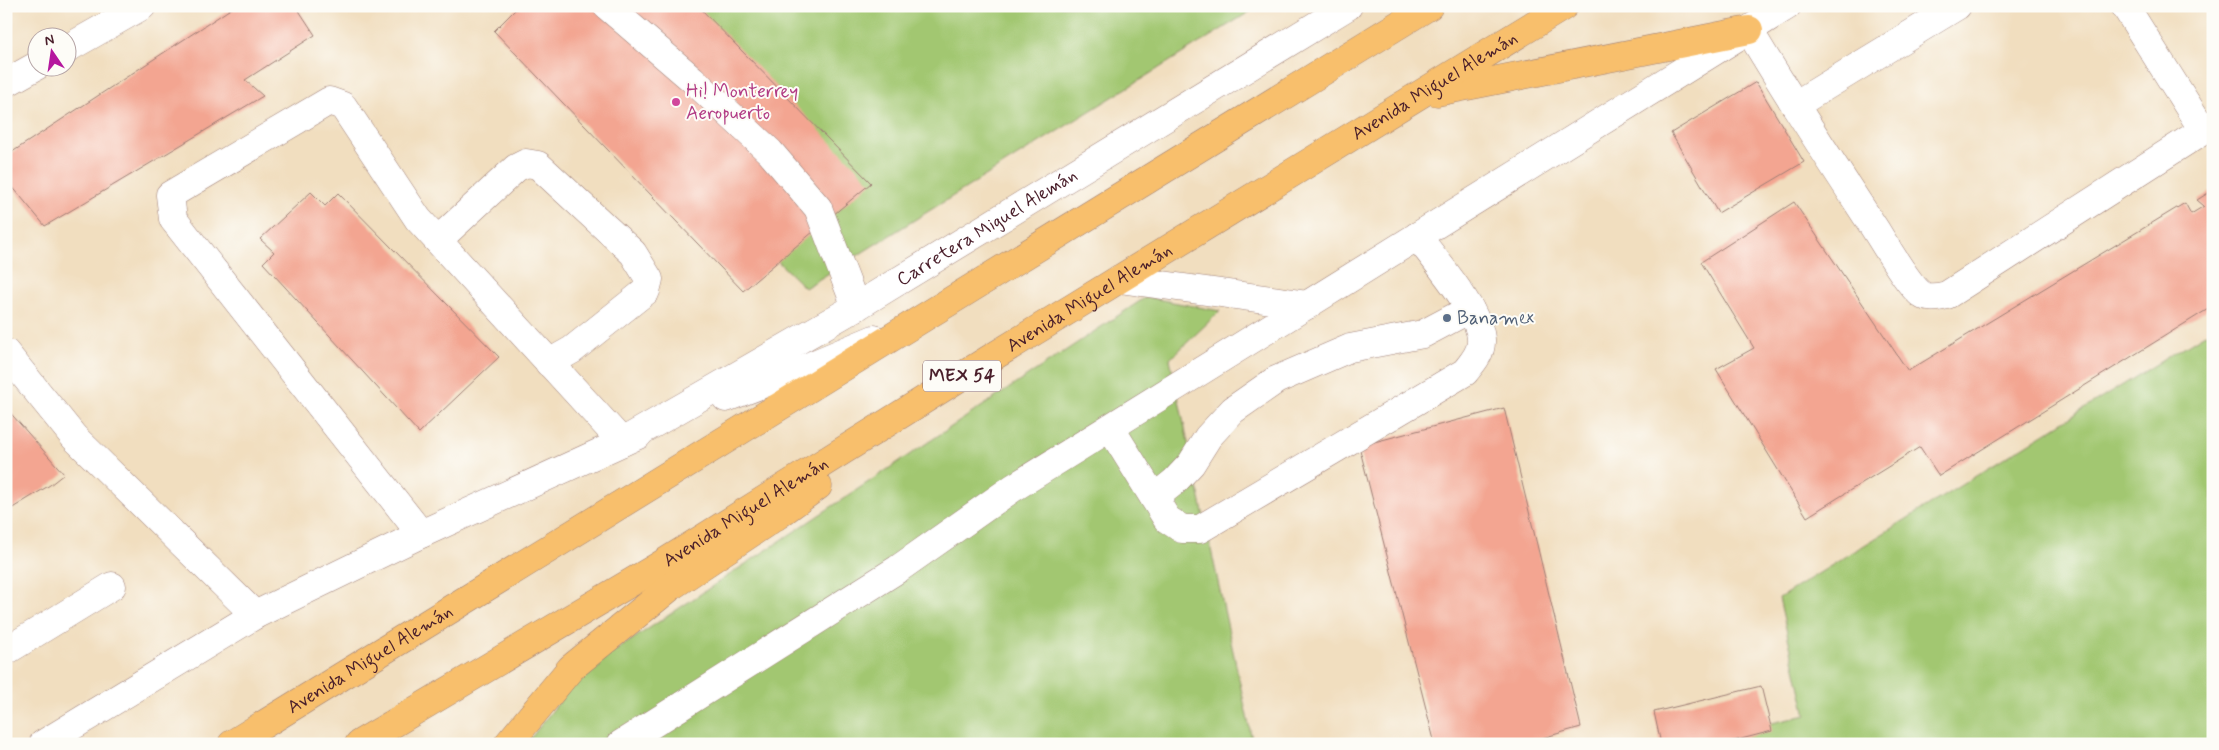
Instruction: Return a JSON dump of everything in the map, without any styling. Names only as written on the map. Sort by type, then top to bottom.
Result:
[{"type":"highway","name":"Avenida Miguel Alemán","points":[[232,744],[1428,6]]},
{"type":"highway","name":"Avenida Miguel Alemán","points":[[359,744],[656,567],[986,361],[1564,6]]},
{"type":"highway","points":[[1418,95],[1749,30]]},
{"type":"highway","points":[[508,744],[571,668],[666,590],[778,515],[986,361]]},
{"type":"street","points":[[78,42],[142,6]]},
{"type":"street","points":[[607,6],[692,79],[770,152],[818,208],[856,307]]},
{"type":"street","name":"Carretera Miguel Alemán","points":[[622,442],[856,307],[1348,6]]},
{"type":"street","points":[[620,744],[898,569],[1013,488],[1111,429],[1787,6]]},
{"type":"street","points":[[1794,105],[1957,6]]},
{"type":"street","points":[[1749,30],[1794,105],[1916,289],[1924,296],[1935,298],[1947,295],[2208,127],[2125,6]]},
{"type":"street","points":[[6,83],[28,71]]},
{"type":"street","points":[[421,534],[173,219],[170,195],[329,101],[343,106],[418,219],[622,442]]},
{"type":"street","points":[[438,240],[516,168],[526,163],[538,165],[632,253],[650,279],[646,291],[572,350],[549,363]]},
{"type":"street","points":[[1111,429],[1167,519],[1182,529],[1200,530],[1465,372],[1478,355],[1482,342],[1479,327],[1470,309],[1417,236]]},
{"type":"street","points":[[1119,279],[1308,305]]},
{"type":"street","points":[[1154,498],[1174,482],[1191,464],[1208,437],[1233,410],[1276,380],[1350,348],[1423,334],[1470,309]]},
{"type":"street","points":[[43,744],[255,615],[421,534],[682,414],[812,365],[921,318]]},
{"type":"street","points":[[6,353],[74,437],[255,615]]},
{"type":"street","points":[[6,651],[112,586]]},
{"type":"green space","points":[[517,6],[1259,6],[805,288]]},
{"type":"green space","points":[[1146,297],[1220,311],[1170,359],[1253,744],[526,744],[582,673]]},
{"type":"green space","points":[[2213,329],[2213,744],[1683,744],[1806,715],[1779,598]]},
{"type":"building","points":[[235,6],[296,6],[315,35],[245,80],[263,96],[45,226],[6,179],[6,156]]},
{"type":"building","name":"Hi! Monterrey Aeropuerto","points":[[519,6],[698,6],[871,183],[743,291],[494,31]]},
{"type":"building","points":[[1756,82],[1804,162],[1718,213],[1671,133]]},
{"type":"building","points":[[2213,190],[2213,306],[1939,476],[1920,447],[1807,517],[1716,369],[1754,348],[1701,262],[1794,202],[1908,371],[2185,203],[2191,214],[2204,206],[2197,200]]},
{"type":"building","points":[[311,192],[325,206],[338,193],[499,357],[419,433],[263,263],[274,252],[260,239]]},
{"type":"building","points":[[6,408],[64,474],[50,485],[6,512]]},
{"type":"building","points":[[1504,408],[1581,727],[1521,744],[1435,744],[1359,446]]},
{"type":"building","points":[[1761,686],[1772,731],[1722,744],[1661,744],[1654,712]]},
{"type":"place","name":"Hi! Monterrey Aeropuerto","points":[[676,102]]},
{"type":"place","name":"Banamex","points":[[1447,318]]}]
